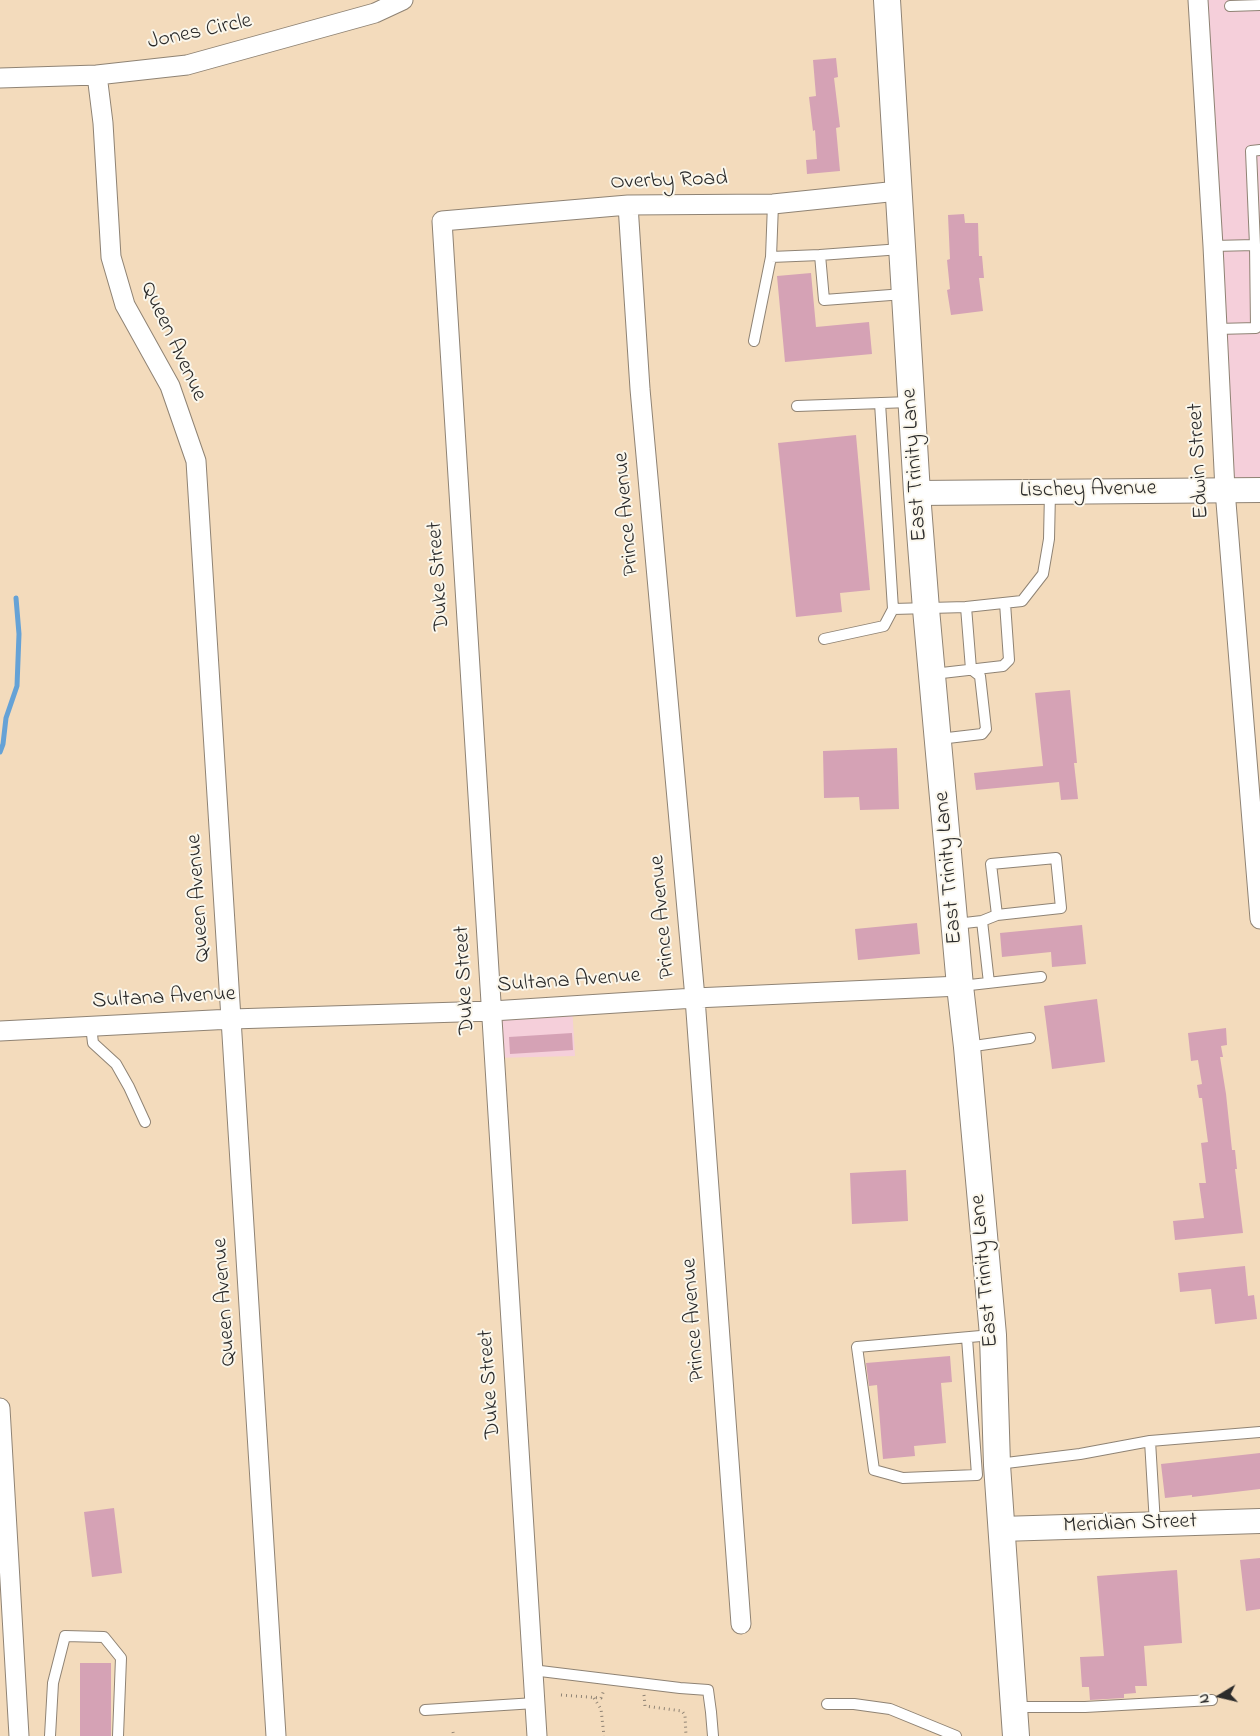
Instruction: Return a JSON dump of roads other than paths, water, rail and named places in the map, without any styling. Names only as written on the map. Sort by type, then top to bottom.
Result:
[{"type":"main road","name":"East Trinity Lane","points":[[887,0],[904,294],[926,609],[960,986],[968,1047],[993,1335],[996,1465],[1016,1736]]},
{"type":"street","name":"Jones Circle","points":[[0,78],[97,75],[187,65],[375,13],[403,0]]},
{"type":"street","name":"Edwin Street","points":[[1198,0],[1225,490],[1260,919]]},
{"type":"street","name":"Queen Avenue","points":[[97,75],[103,123],[111,257],[126,305],[170,386],[196,461],[276,1736]]},
{"type":"street","name":"Overby Road","points":[[442,221],[628,206],[774,204],[898,191]]},
{"type":"street","name":"Prince Avenue","points":[[628,206],[640,389],[695,998],[741,1624]]},
{"type":"street","name":"Duke Street","points":[[442,221],[537,1736]]},
{"type":"street","name":"Lischey Avenue","points":[[917,493],[1260,490]]},
{"type":"street","name":"Sultana Avenue","points":[[0,1031],[232,1019],[492,1011],[695,998],[960,986]]},
{"type":"street","points":[[0,1408],[19,1736]]},
{"type":"street","name":"Meridian Street","points":[[1001,1529],[1260,1521]]},
{"type":"lane","points":[[1230,6],[1260,5],[1260,17]]},
{"type":"lane","points":[[1217,329],[1258,328],[1251,151],[1260,150]]},
{"type":"lane","points":[[754,341],[771,257],[774,204]]},
{"type":"lane","points":[[1213,246],[1255,245]]},
{"type":"lane","points":[[771,257],[902,249]]},
{"type":"lane","points":[[820,255],[824,300],[904,294]]},
{"type":"lane","points":[[797,406],[911,402]]},
{"type":"lane","points":[[824,639],[884,626],[893,609],[880,403]]},
{"type":"lane","points":[[893,609],[966,607],[1022,601],[1043,574],[1049,539],[1050,492]]},
{"type":"lane","points":[[932,674],[1003,666],[1009,660],[1005,603]]},
{"type":"lane","points":[[938,740],[982,734],[986,729],[980,676],[972,669],[966,607]]},
{"type":"lane","points":[[955,924],[982,921],[997,915],[1061,908],[1056,858],[992,864],[997,915]]},
{"type":"lane","points":[[982,921],[989,983]]},
{"type":"lane","points":[[960,986],[1041,978]]},
{"type":"lane","points":[[91,1026],[93,1043],[116,1064],[146,1122]]},
{"type":"lane","points":[[968,1047],[1030,1038]]},
{"type":"lane","points":[[967,1338],[977,1475],[902,1478],[874,1470],[857,1347],[993,1335]]},
{"type":"lane","points":[[996,1465],[1080,1454],[1150,1440],[1260,1432]]},
{"type":"lane","points":[[1150,1440],[1155,1524]]},
{"type":"lane","points":[[50,1736],[54,1683],[66,1636],[104,1637],[121,1658],[118,1736]]},
{"type":"lane","points":[[532,1670],[708,1690],[712,1712],[713,1736]]},
{"type":"lane","points":[[1014,1707],[1085,1707],[1212,1700]]},
{"type":"lane","points":[[425,1710],[535,1703]]},
{"type":"lane","points":[[827,1704],[854,1704],[890,1709],[956,1736]]},
{"type":"waterway","points":[[0,752],[3,744],[6,718],[17,686],[19,634],[16,598]]}]
